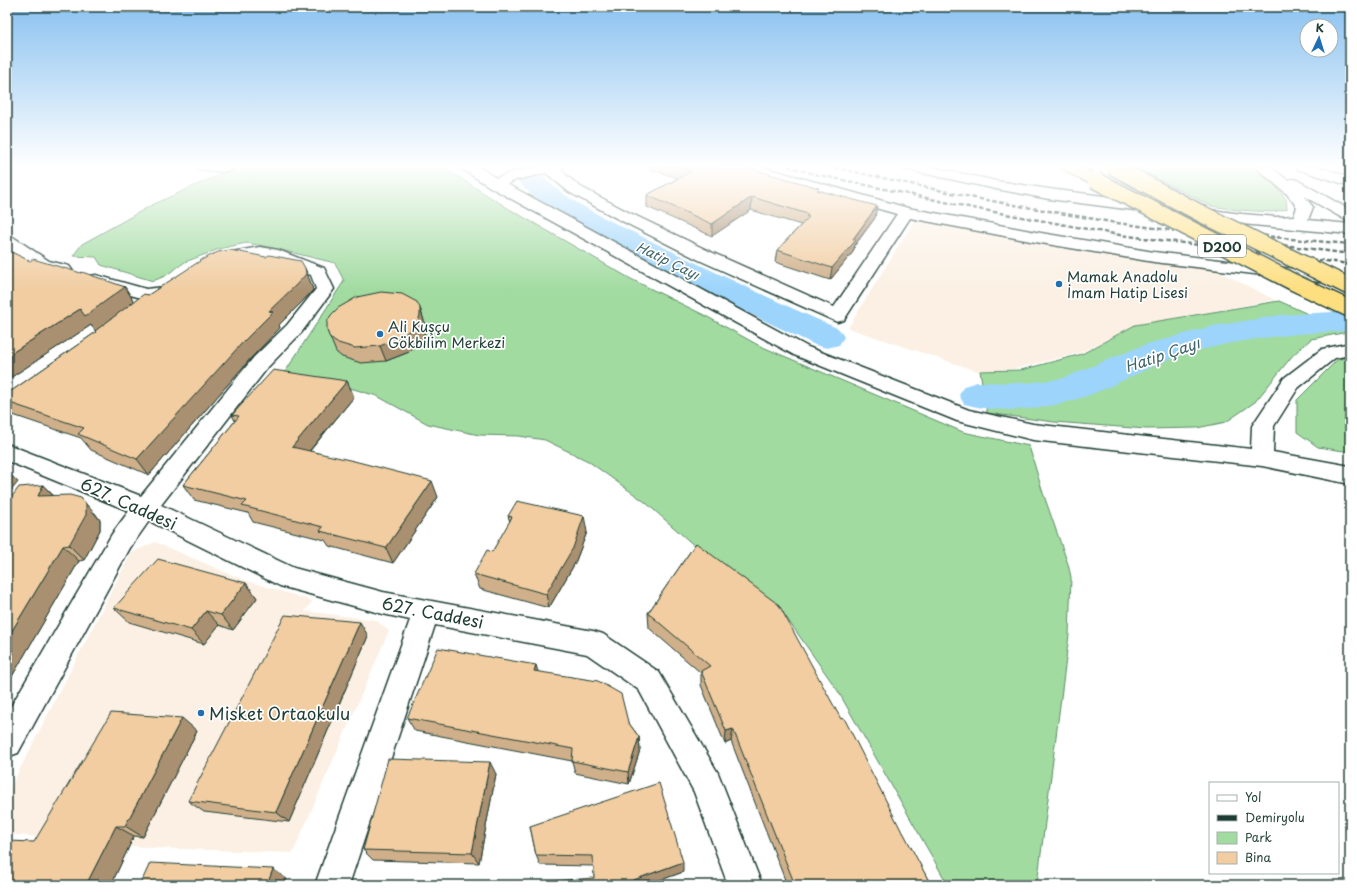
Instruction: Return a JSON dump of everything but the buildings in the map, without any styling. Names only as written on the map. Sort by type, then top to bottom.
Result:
[{"type":"highway","name":"D200","points":[[1149,208],[1293,282],[1350,309]]},
{"type":"highway","name":"D200","points":[[1191,208],[1350,287]]},
{"type":"street","points":[[561,208],[801,351],[964,416],[1033,432],[1262,458],[1350,475]]},
{"type":"street","points":[[608,208],[706,256],[837,316],[906,212]]},
{"type":"street","points":[[891,208],[906,212],[1041,238],[1154,257],[1350,280]]},
{"type":"street","points":[[1160,208],[1277,222],[1350,229]]},
{"type":"street","points":[[1299,220],[1302,217],[1305,208]]},
{"type":"street","points":[[1337,208],[1347,213]]},
{"type":"street","points":[[1277,222],[1347,213]]},
{"type":"street","points":[[7,240],[43,265],[145,294],[164,292]]},
{"type":"street","points":[[7,742],[121,541],[145,508],[261,362],[294,329],[326,289],[318,272],[272,254],[260,252],[220,259],[207,267]]},
{"type":"street","points":[[140,311],[164,292],[182,281]]},
{"type":"street","points":[[1262,458],[1263,426],[1290,383],[1329,353],[1350,348]]},
{"type":"street","name":"627. Caddesi","points":[[7,452],[145,508],[289,578],[383,603],[593,643],[649,681],[707,784],[745,885]]},
{"type":"street","points":[[332,885],[391,711],[427,611]]},
{"type":"shaded area","name":"Mamak Anadolu İmam Hatip Lisesi","points":[[914,221],[1210,267],[1275,300],[1135,325],[1082,352],[1019,368],[980,372],[848,328]]},
{"type":"shaded area","name":"Misket Ortaokulu","points":[[155,542],[244,580],[313,601],[305,611],[376,620],[389,631],[293,853],[153,848],[7,834],[7,794],[131,553]]},
{"type":"green space","points":[[147,208],[507,208],[631,279],[704,315],[758,345],[963,432],[1029,446],[1071,577],[1069,635],[1037,885],[948,885],[838,691],[781,610],[706,556],[645,502],[588,461],[545,440],[519,436],[479,435],[428,424],[377,396],[313,377],[285,372],[344,281],[335,263],[246,243],[219,249],[185,262],[165,276],[153,281],[101,265],[96,257],[73,256],[82,244]]},
{"type":"green space","points":[[1222,208],[1287,208],[1287,209],[1272,212]]},
{"type":"green space","points":[[1279,301],[1348,332],[1311,339],[1293,355],[1255,402],[1226,422],[1197,428],[1146,429],[1054,422],[987,413],[980,371],[1021,370],[1082,354],[1135,325]]},
{"type":"green space","points":[[1350,357],[1350,452],[1318,447],[1297,432],[1297,400],[1338,359]]},
{"type":"waterway","name":"Hatip Çayı","points":[[566,208],[702,279],[827,337]]},
{"type":"waterway","name":"Hatip Çayı","points":[[977,395],[1025,396],[1049,394],[1085,384],[1156,352],[1213,336],[1281,325],[1350,321]]},
{"type":"railway","points":[[971,208],[1120,235],[1350,264]]},
{"type":"railway","points":[[1030,208],[1117,223],[1350,254]]},
{"type":"railway","points":[[1159,223],[1292,239],[1350,244]]},
{"type":"place","name":"Mamak Anadolu İmam Hatip Lisesi","points":[[1059,284]]},
{"type":"place","name":"Ali Kuşçu Gökbilim Merkezi","points":[[380,334]]},
{"type":"place","name":"Misket Ortaokulu","points":[[201,713]]}]
